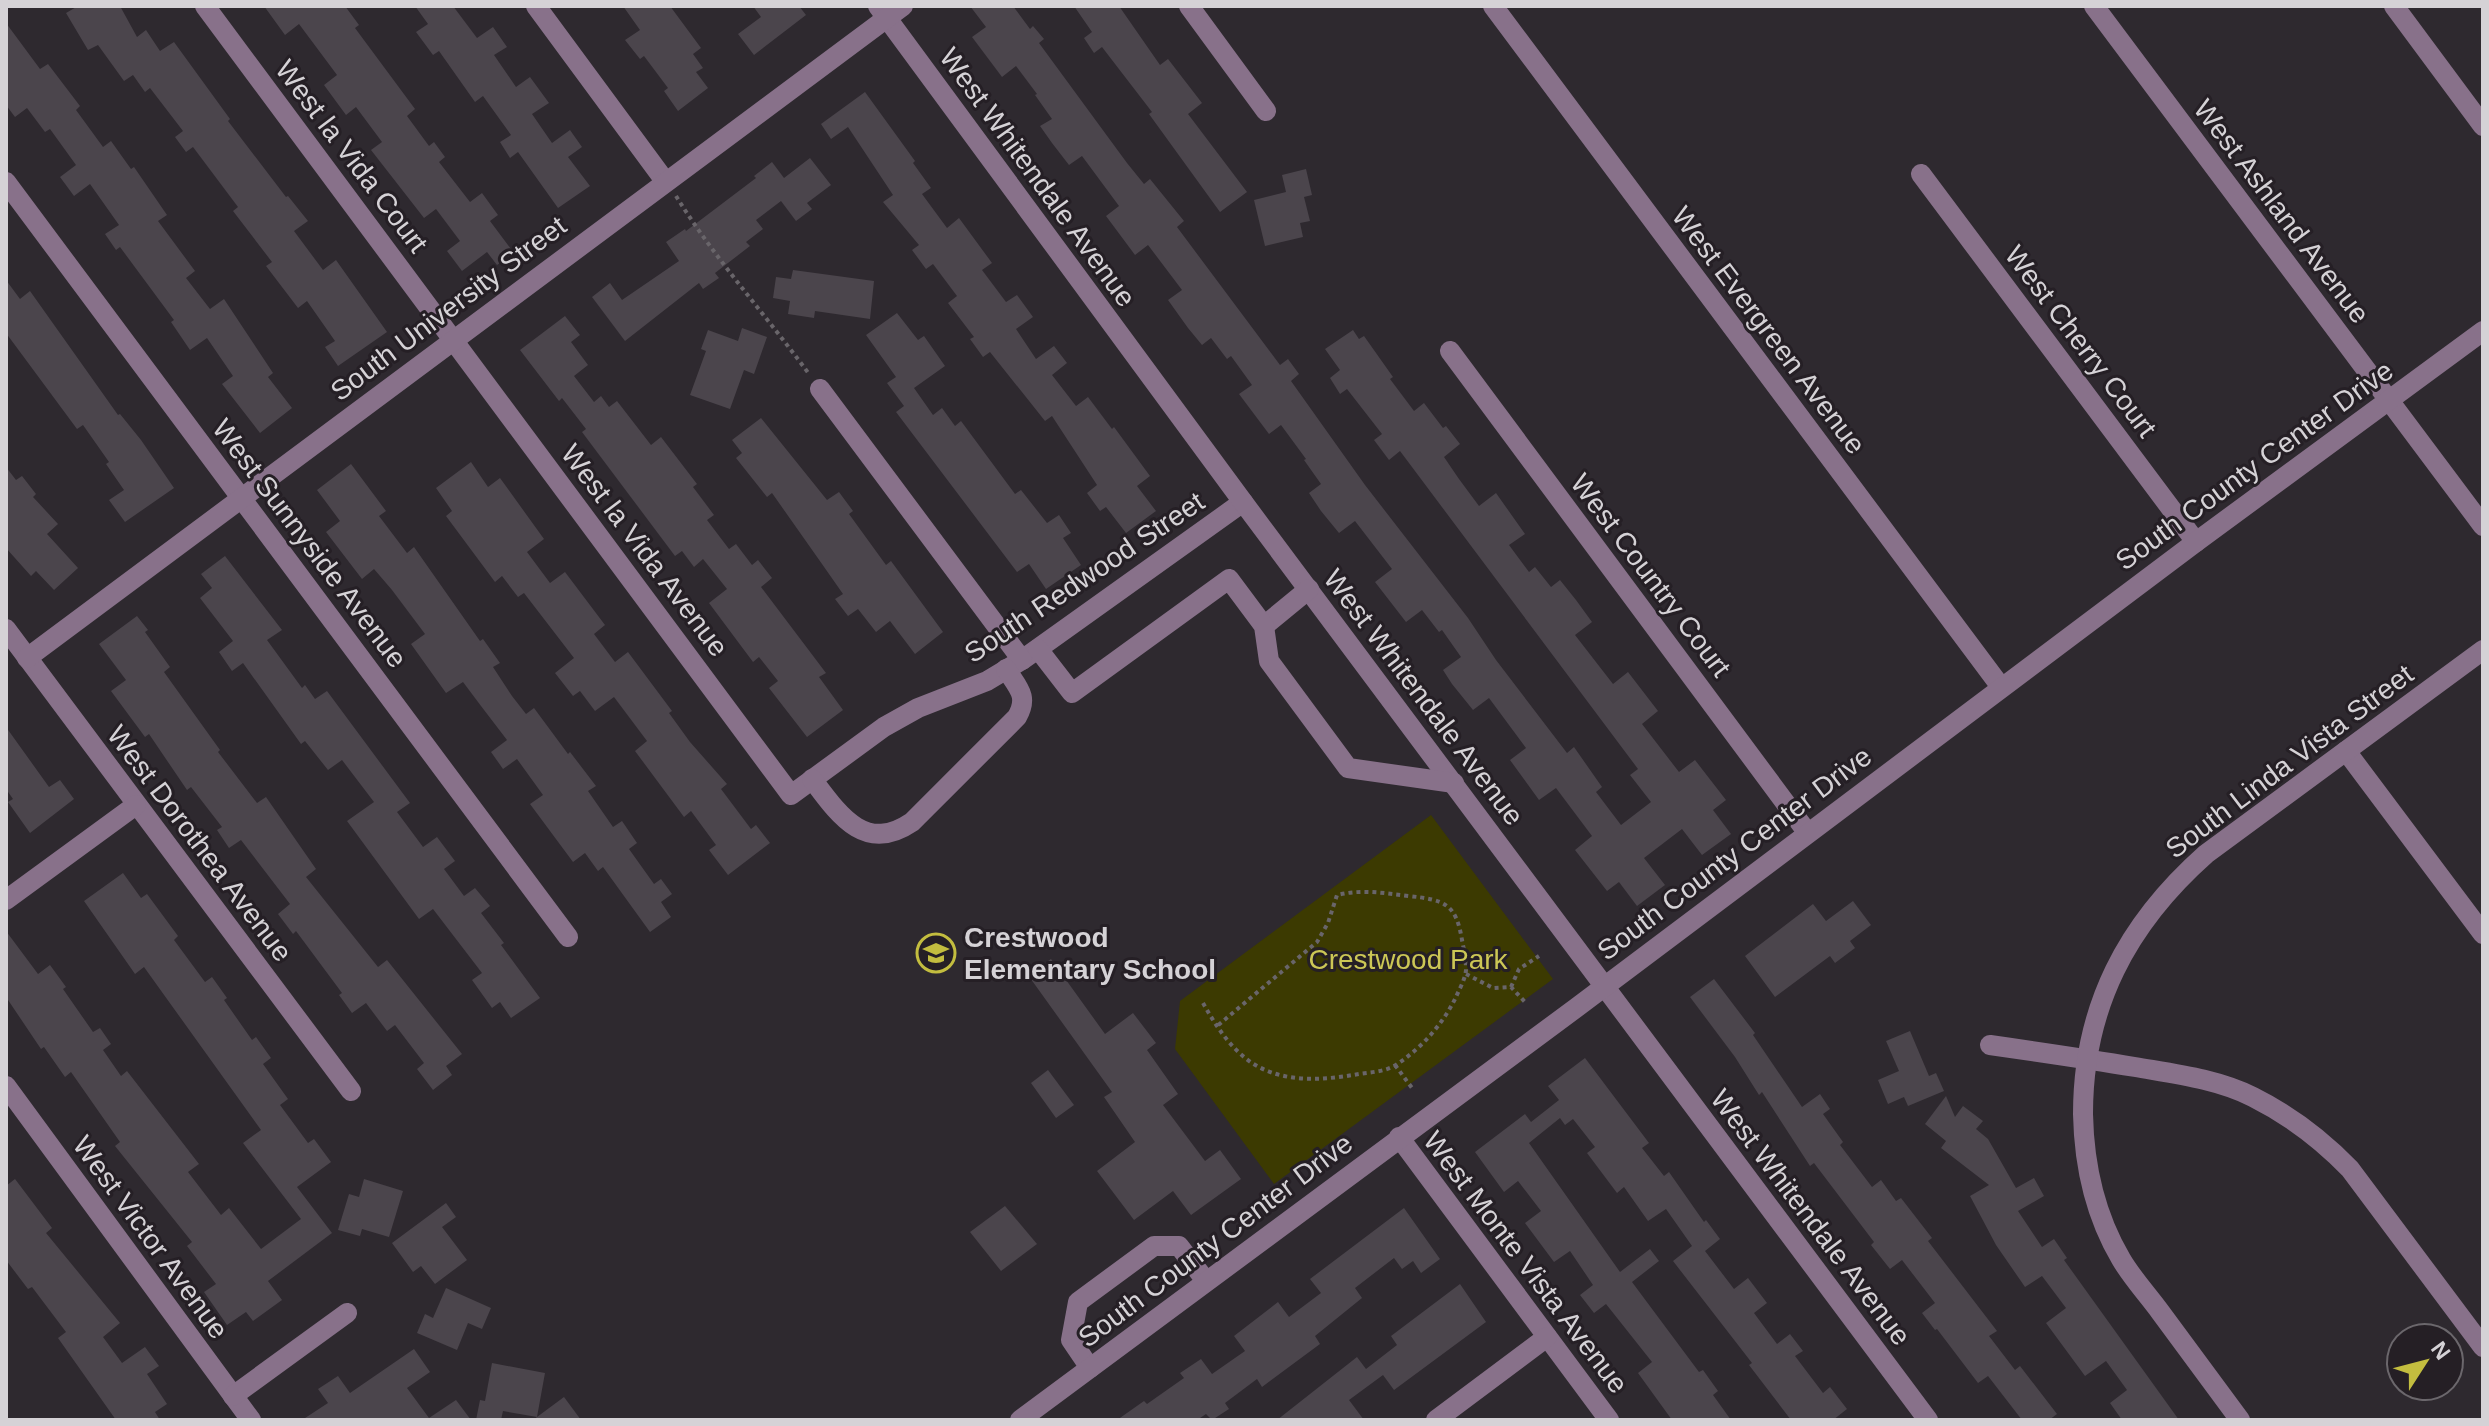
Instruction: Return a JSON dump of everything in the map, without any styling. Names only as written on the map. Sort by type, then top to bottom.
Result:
[{"type":"street","name":"West la Vida Court","points":[[205,6],[453,339]]},
{"type":"street","points":[[536,6],[665,181]]},
{"type":"street","points":[[1189,6],[1266,111]]},
{"type":"street","name":"West Evergreen Avenue","points":[[1493,6],[2001,687]]},
{"type":"street","name":"West Ashland Avenue","points":[[2094,6],[2483,526]]},
{"type":"street","points":[[2394,6],[2483,126]]},
{"type":"street","name":"South University Street","points":[[27,658],[889,10]]},
{"type":"street","name":"West Whitendale Avenue","points":[[889,10],[1243,502],[1928,1420]]},
{"type":"street","name":"West Cherry Court","points":[[1921,174],[2196,542]]},
{"type":"street","name":"West Sunnyside Avenue","points":[[6,182],[568,937]]},
{"type":"street","name":"South County Center Drive","points":[[1020,1420],[2483,331]]},
{"type":"street","name":"West la Vida Avenue","points":[[453,339],[791,795]]},
{"type":"street","name":"West Country Court","points":[[1450,351],[1807,832]]},
{"type":"street","points":[[820,389],[1022,659],[1072,693],[1229,579],[1264,626],[1269,661],[1348,768],[1454,783]]},
{"type":"street","name":"South Redwood Street","points":[[791,795],[884,727],[918,708],[987,681],[1022,659],[1243,502]]},
{"type":"street","points":[[1264,626],[1309,589]]},
{"type":"street","name":"West Dorothea Avenue","points":[[6,629],[351,1091]]},
{"type":"street","name":"South Linda Vista Street","points":[[2240,1420],[2121,1259],[2100,1213],[2084,1152],[2086,1059],[2096,1012],[2126,947],[2178,878],[2206,854],[2483,650]]},
{"type":"street","points":[[812,779],[828,801],[861,831],[882,835],[898,831],[912,822],[1017,717],[1023,706],[1022,659]]},
{"type":"street","points":[[2346,751],[2483,934]]},
{"type":"street","points":[[6,900],[136,805]]},
{"type":"street","points":[[1990,1045],[2220,1084],[2251,1096],[2295,1120],[2325,1142],[2350,1169],[2483,1347]]},
{"type":"street","name":"West Victor Avenue","points":[[6,1086],[251,1420]]},
{"type":"street","name":"West Monte Vista Avenue","points":[[1399,1137],[1609,1420]]},
{"type":"street","points":[[1090,1368],[1071,1340],[1078,1302],[1154,1246],[1179,1246],[1206,1281]]},
{"type":"street","points":[[233,1396],[347,1313]]},
{"type":"street","points":[[1436,1420],[1547,1337]]},
{"type":"path","points":[[665,181],[722,265],[741,285],[820,389]]},
{"type":"path","points":[[1203,1003],[1216,1027],[1233,1047],[1254,1064],[1282,1075],[1310,1080],[1337,1079],[1379,1071],[1395,1065],[1430,1036],[1446,1015],[1466,974],[1460,922],[1445,903],[1429,898],[1358,890],[1337,895],[1328,923],[1317,942],[1216,1027]]},
{"type":"path","points":[[1511,987],[1519,969],[1539,956]]},
{"type":"path","points":[[1466,974],[1493,988],[1511,987]]},
{"type":"path","points":[[1511,987],[1526,1003]]},
{"type":"path","points":[[1395,1065],[1412,1088]]},
{"type":"green space","name":"Crestwood Park","points":[[1431,815],[1553,979],[1274,1184],[1175,1049],[1180,1001]]},
{"type":"building","points":[[78,6],[120,6],[137,37],[146,30],[160,51],[174,42],[230,119],[228,121],[308,221],[294,231],[323,270],[336,260],[387,332],[338,366],[325,347],[335,341],[307,301],[298,308],[266,266],[272,262],[233,211],[238,207],[193,147],[186,152],[175,137],[183,131],[150,88],[145,92],[133,75],[124,81],[98,45],[88,50],[66,13]]},
{"type":"building","points":[[264,6],[345,6],[359,25],[355,28],[415,109],[407,116],[429,146],[434,142],[445,157],[439,162],[470,202],[482,193],[498,215],[490,221],[514,253],[497,265],[487,252],[462,271],[447,251],[460,241],[436,209],[424,218],[371,150],[382,142],[356,107],[346,115],[324,85],[337,75],[299,24],[285,35]]},
{"type":"building","points":[[415,6],[453,6],[477,38],[493,27],[507,47],[494,55],[516,87],[530,77],[549,103],[532,114],[552,143],[570,130],[582,147],[568,157],[590,186],[558,208],[518,152],[510,158],[500,142],[511,135],[483,96],[475,102],[439,51],[433,55],[416,32],[428,24]]},
{"type":"building","points":[[623,6],[670,6],[701,48],[693,54],[703,68],[696,72],[708,88],[678,111],[664,91],[668,88],[644,56],[640,59],[625,40],[640,30]]},
{"type":"building","points":[[753,6],[799,6],[806,15],[754,55],[738,34],[761,17]]},
{"type":"building","points":[[970,6],[1013,6],[1030,29],[1033,26],[1044,39],[1039,43],[1127,163],[1144,184],[1150,179],[1184,221],[1177,227],[1280,365],[1288,359],[1299,374],[1291,381],[1496,660],[1567,753],[1574,747],[1602,787],[1596,792],[1621,825],[1651,802],[1630,775],[1638,769],[1400,451],[1389,460],[1374,440],[1382,434],[1347,389],[1340,394],[1330,378],[1340,370],[1325,349],[1353,330],[1359,339],[1364,336],[1414,411],[1424,403],[1460,444],[1444,457],[1459,479],[1479,506],[1496,493],[1525,534],[1509,545],[1529,572],[1535,567],[1551,587],[1560,580],[1576,600],[1592,622],[1575,635],[1613,684],[1628,672],[1658,711],[1642,724],[1679,772],[1695,760],[1726,800],[1713,810],[1731,834],[1702,855],[1682,829],[1644,858],[1665,885],[1637,906],[1619,882],[1607,891],[1575,850],[1592,836],[1556,788],[1539,800],[1510,760],[1526,748],[1489,698],[1473,710],[1452,684],[1443,670],[1461,657],[1442,630],[1439,632],[1422,610],[1406,622],[1375,582],[1392,569],[1355,521],[1339,533],[1321,511],[1309,493],[1321,484],[1306,459],[1281,425],[1269,434],[1239,394],[1252,385],[1231,356],[1227,359],[1211,338],[1202,345],[1188,328],[1168,300],[1182,290],[1148,245],[1135,255],[1106,216],[1119,206],[1082,156],[1069,165],[1052,143],[1040,126],[1052,119],[1016,66],[1002,77],[972,37],[986,27]]},
{"type":"building","points":[[1074,6],[1119,6],[1160,65],[1168,59],[1202,103],[1188,114],[1247,192],[1220,212],[1149,114],[1152,112],[1102,47],[1094,53],[1084,38],[1092,32]]},
{"type":"building","points":[[6,23],[40,69],[48,64],[80,106],[76,110],[103,147],[111,141],[131,169],[134,167],[167,215],[158,221],[195,271],[186,278],[210,309],[224,299],[273,373],[268,377],[292,408],[260,433],[222,384],[233,376],[207,338],[190,350],[171,322],[174,320],[120,247],[116,250],[105,234],[119,225],[90,184],[74,196],[60,177],[76,165],[50,129],[45,132],[27,108],[15,117],[6,105]]},
{"type":"building","points":[[865,92],[915,161],[913,163],[931,188],[922,194],[947,228],[959,218],[992,263],[982,270],[1006,302],[1017,295],[1033,317],[1016,329],[1036,359],[1054,346],[1067,363],[1052,375],[1076,406],[1088,397],[1150,476],[1137,486],[1156,511],[1126,533],[1106,507],[1100,511],[1087,493],[1097,485],[1052,416],[1045,421],[990,352],[983,357],[970,339],[974,337],[948,303],[957,296],[933,264],[926,269],[912,250],[919,245],[883,202],[893,195],[848,127],[831,139],[821,124]]},
{"type":"building","points":[[810,158],[831,185],[807,203],[812,209],[796,221],[781,201],[756,220],[763,229],[746,242],[750,246],[715,273],[719,278],[703,289],[699,283],[625,341],[592,297],[610,283],[622,300],[679,261],[666,242],[686,231],[756,178],[754,176],[772,162],[784,178]]},
{"type":"building","points":[[1306,169],[1312,195],[1304,197],[1310,221],[1300,223],[1303,237],[1265,246],[1254,200],[1286,192],[1282,175]]},
{"type":"building","points":[[793,270],[874,281],[870,319],[815,311],[814,318],[788,314],[790,301],[773,298],[776,277],[791,279]]},
{"type":"building","points":[[6,280],[20,299],[30,291],[174,488],[125,522],[109,500],[124,490],[106,464],[109,462],[83,425],[77,429],[6,333]]},
{"type":"building","points":[[897,313],[918,340],[924,336],[945,366],[914,388],[933,415],[942,408],[955,426],[961,421],[1015,494],[1021,490],[1047,523],[1059,515],[1071,533],[1063,538],[1081,565],[1046,589],[1029,564],[1017,572],[896,412],[904,406],[887,383],[896,377],[866,335]]},
{"type":"building","points":[[565,316],[580,335],[571,342],[588,365],[574,376],[594,402],[601,396],[609,407],[617,401],[651,445],[661,437],[697,484],[693,487],[714,515],[707,520],[729,549],[736,544],[752,565],[758,560],[772,578],[761,587],[826,673],[819,677],[843,710],[807,737],[769,688],[778,681],[759,657],[753,662],[709,603],[727,589],[703,559],[694,567],[682,551],[675,556],[582,432],[586,429],[562,398],[559,401],[520,350]]},
{"type":"building","points":[[742,328],[767,337],[754,374],[744,370],[730,409],[690,395],[706,351],[701,349],[708,330],[738,341]]},
{"type":"building","points":[[761,418],[827,500],[839,492],[853,511],[849,514],[886,565],[891,561],[943,632],[915,654],[890,621],[876,632],[858,609],[848,616],[835,599],[843,594],[772,493],[767,497],[736,458],[742,453],[732,440]]},
{"type":"building","points":[[471,462],[488,487],[500,478],[544,539],[527,552],[550,583],[565,572],[605,625],[594,634],[615,662],[628,652],[672,711],[669,713],[690,742],[727,784],[721,789],[751,829],[756,825],[770,843],[728,875],[709,850],[716,845],[691,811],[684,817],[635,751],[647,741],[614,697],[595,711],[580,691],[573,696],[555,673],[574,658],[524,593],[518,597],[502,576],[495,582],[446,516],[452,511],[436,488]]},
{"type":"building","points":[[351,464],[386,511],[379,516],[407,553],[414,547],[480,641],[483,639],[500,663],[493,667],[512,696],[526,714],[534,708],[568,754],[570,752],[596,786],[588,791],[613,827],[622,821],[637,843],[629,849],[654,884],[661,879],[672,894],[661,902],[671,917],[650,932],[603,867],[598,871],[585,853],[573,862],[530,804],[543,795],[517,759],[503,769],[491,752],[507,740],[463,682],[446,693],[411,644],[425,634],[374,569],[362,579],[326,532],[340,521],[317,490]]},
{"type":"building","points":[[6,467],[16,480],[22,476],[36,494],[33,497],[58,524],[47,534],[78,568],[54,590],[36,571],[31,576],[6,548]]},
{"type":"building","points":[[225,556],[282,630],[267,640],[302,688],[305,685],[315,699],[327,691],[410,803],[397,812],[423,847],[437,837],[455,861],[444,869],[464,896],[475,888],[490,906],[481,913],[540,998],[511,1018],[500,1002],[492,1008],[472,980],[482,973],[433,909],[419,919],[347,821],[374,802],[342,760],[328,770],[305,741],[301,744],[243,663],[232,671],[219,652],[233,641],[200,598],[212,588],[201,574]]},
{"type":"building","points":[[137,616],[170,667],[164,672],[220,750],[218,752],[257,803],[266,797],[316,869],[306,877],[378,967],[387,960],[462,1054],[446,1066],[452,1075],[433,1090],[417,1069],[424,1063],[395,1025],[387,1031],[366,1003],[352,1013],[339,995],[342,993],[296,931],[293,934],[278,914],[290,904],[241,840],[229,848],[217,830],[222,827],[191,787],[187,790],[149,734],[145,737],[111,691],[126,680],[99,644]]},
{"type":"building","points":[[6,727],[49,787],[60,780],[74,799],[30,833],[8,802],[13,799],[6,789]]},
{"type":"building","points":[[123,873],[141,898],[147,894],[178,936],[174,940],[205,982],[212,977],[252,1040],[256,1037],[271,1058],[263,1064],[288,1099],[280,1105],[308,1143],[314,1139],[331,1162],[297,1187],[332,1233],[268,1281],[282,1300],[253,1321],[246,1312],[227,1325],[204,1292],[216,1284],[187,1246],[192,1242],[115,1146],[120,1142],[71,1072],[65,1077],[44,1047],[41,1049],[6,997],[6,931],[38,974],[50,965],[93,1032],[100,1028],[111,1044],[103,1050],[121,1076],[127,1071],[199,1164],[188,1172],[221,1215],[229,1208],[261,1249],[301,1219],[243,1143],[261,1130],[144,967],[135,974],[84,901]]},
{"type":"building","points":[[1853,901],[1871,925],[1850,941],[1855,948],[1835,963],[1830,956],[1775,997],[1745,956],[1813,904],[1826,921]]},
{"type":"building","points":[[1051,959],[1105,1034],[1133,1013],[1156,1043],[1147,1050],[1178,1094],[1163,1105],[1205,1161],[1220,1150],[1241,1179],[1191,1215],[1173,1191],[1134,1220],[1097,1171],[1135,1142],[1104,1097],[1112,1092],[1028,975]]},
{"type":"building","points":[[1714,979],[1755,1033],[1753,1035],[1802,1107],[1820,1094],[1830,1109],[1823,1114],[1843,1142],[1840,1145],[1872,1187],[1881,1180],[1896,1201],[1901,1198],[1932,1238],[1928,1241],[1997,1331],[1989,1336],[2015,1370],[2020,1366],[2057,1414],[2049,1420],[2022,1420],[1988,1376],[1978,1383],[1935,1330],[1922,1313],[1935,1303],[1902,1260],[1890,1269],[1871,1245],[1874,1242],[1814,1163],[1810,1166],[1762,1092],[1759,1095],[1690,997]]},
{"type":"building","points":[[1910,1031],[1929,1076],[1936,1073],[1944,1091],[1908,1106],[1904,1097],[1888,1104],[1878,1080],[1899,1071],[1886,1041]]},
{"type":"building","points":[[1585,1058],[1649,1143],[1642,1148],[1664,1176],[1669,1172],[1704,1222],[1706,1220],[1720,1239],[1705,1251],[1734,1289],[1748,1278],[1767,1303],[1754,1313],[1777,1344],[1790,1334],[1803,1351],[1795,1356],[1823,1393],[1830,1387],[1847,1409],[1833,1420],[1791,1420],[1749,1365],[1752,1363],[1673,1261],[1692,1246],[1666,1209],[1648,1221],[1624,1187],[1617,1193],[1587,1153],[1595,1147],[1573,1119],[1565,1125],[1560,1118],[1529,1143],[1620,1272],[1650,1249],[1659,1261],[1632,1282],[1699,1372],[1703,1370],[1718,1391],[1713,1395],[1731,1420],[1672,1420],[1638,1373],[1652,1362],[1606,1304],[1594,1313],[1580,1295],[1593,1285],[1570,1251],[1554,1262],[1525,1223],[1541,1211],[1518,1181],[1504,1192],[1475,1152],[1525,1114],[1531,1122],[1559,1100],[1548,1086]]},
{"type":"building","points":[[1048,1070],[1074,1105],[1056,1118],[1031,1083]]},
{"type":"building","points":[[1946,1096],[1955,1117],[1963,1106],[1983,1121],[1976,1129],[1988,1139],[2016,1188],[2034,1178],[2044,1196],[2018,1211],[2042,1247],[2054,1239],[2067,1258],[2064,1260],[2179,1420],[2122,1420],[2110,1403],[2127,1390],[2106,1361],[2085,1376],[2046,1323],[2066,1308],[2042,1276],[2025,1287],[1996,1245],[1970,1196],[1989,1185],[1941,1148],[1946,1141],[1925,1124]]},
{"type":"building","points":[[15,1179],[52,1228],[46,1233],[120,1323],[103,1337],[122,1363],[145,1347],[159,1366],[147,1374],[167,1404],[155,1412],[160,1420],[116,1420],[58,1338],[66,1332],[32,1287],[28,1289],[6,1260],[6,1186]]},
{"type":"building","points":[[364,1179],[403,1191],[389,1237],[362,1229],[360,1236],[338,1230],[349,1194],[359,1197]]},
{"type":"building","points":[[446,1203],[456,1217],[442,1227],[467,1260],[435,1284],[421,1266],[413,1272],[392,1243]]},
{"type":"building","points":[[1005,1206],[1037,1244],[1001,1271],[970,1232]]},
{"type":"building","points":[[1404,1208],[1440,1259],[1421,1273],[1413,1261],[1402,1269],[1394,1258],[1355,1288],[1362,1298],[1315,1336],[1320,1344],[1262,1387],[1257,1379],[1225,1403],[1229,1409],[1212,1420],[1206,1414],[1197,1420],[1117,1420],[1184,1378],[1180,1373],[1201,1359],[1212,1374],[1245,1351],[1234,1336],[1278,1302],[1289,1317],[1321,1293],[1310,1279]]},
{"type":"building","points":[[1460,1284],[1486,1322],[1394,1390],[1383,1375],[1349,1400],[1364,1420],[1277,1420],[1357,1357],[1366,1369],[1397,1345],[1391,1336]]},
{"type":"building","points":[[446,1288],[491,1308],[482,1329],[468,1323],[457,1350],[417,1333],[425,1314],[433,1318]]},
{"type":"building","points":[[414,1349],[430,1372],[407,1388],[429,1418],[456,1400],[471,1420],[302,1420],[328,1403],[318,1389],[338,1376],[350,1393]]},
{"type":"building","points":[[492,1363],[545,1373],[537,1417],[503,1411],[501,1420],[476,1420],[480,1400],[485,1401]]},
{"type":"building","points":[[564,1397],[581,1420],[533,1420],[537,1417]]},
{"type":"place","name":"Crestwood Elementary School","points":[[936,953]]}]
